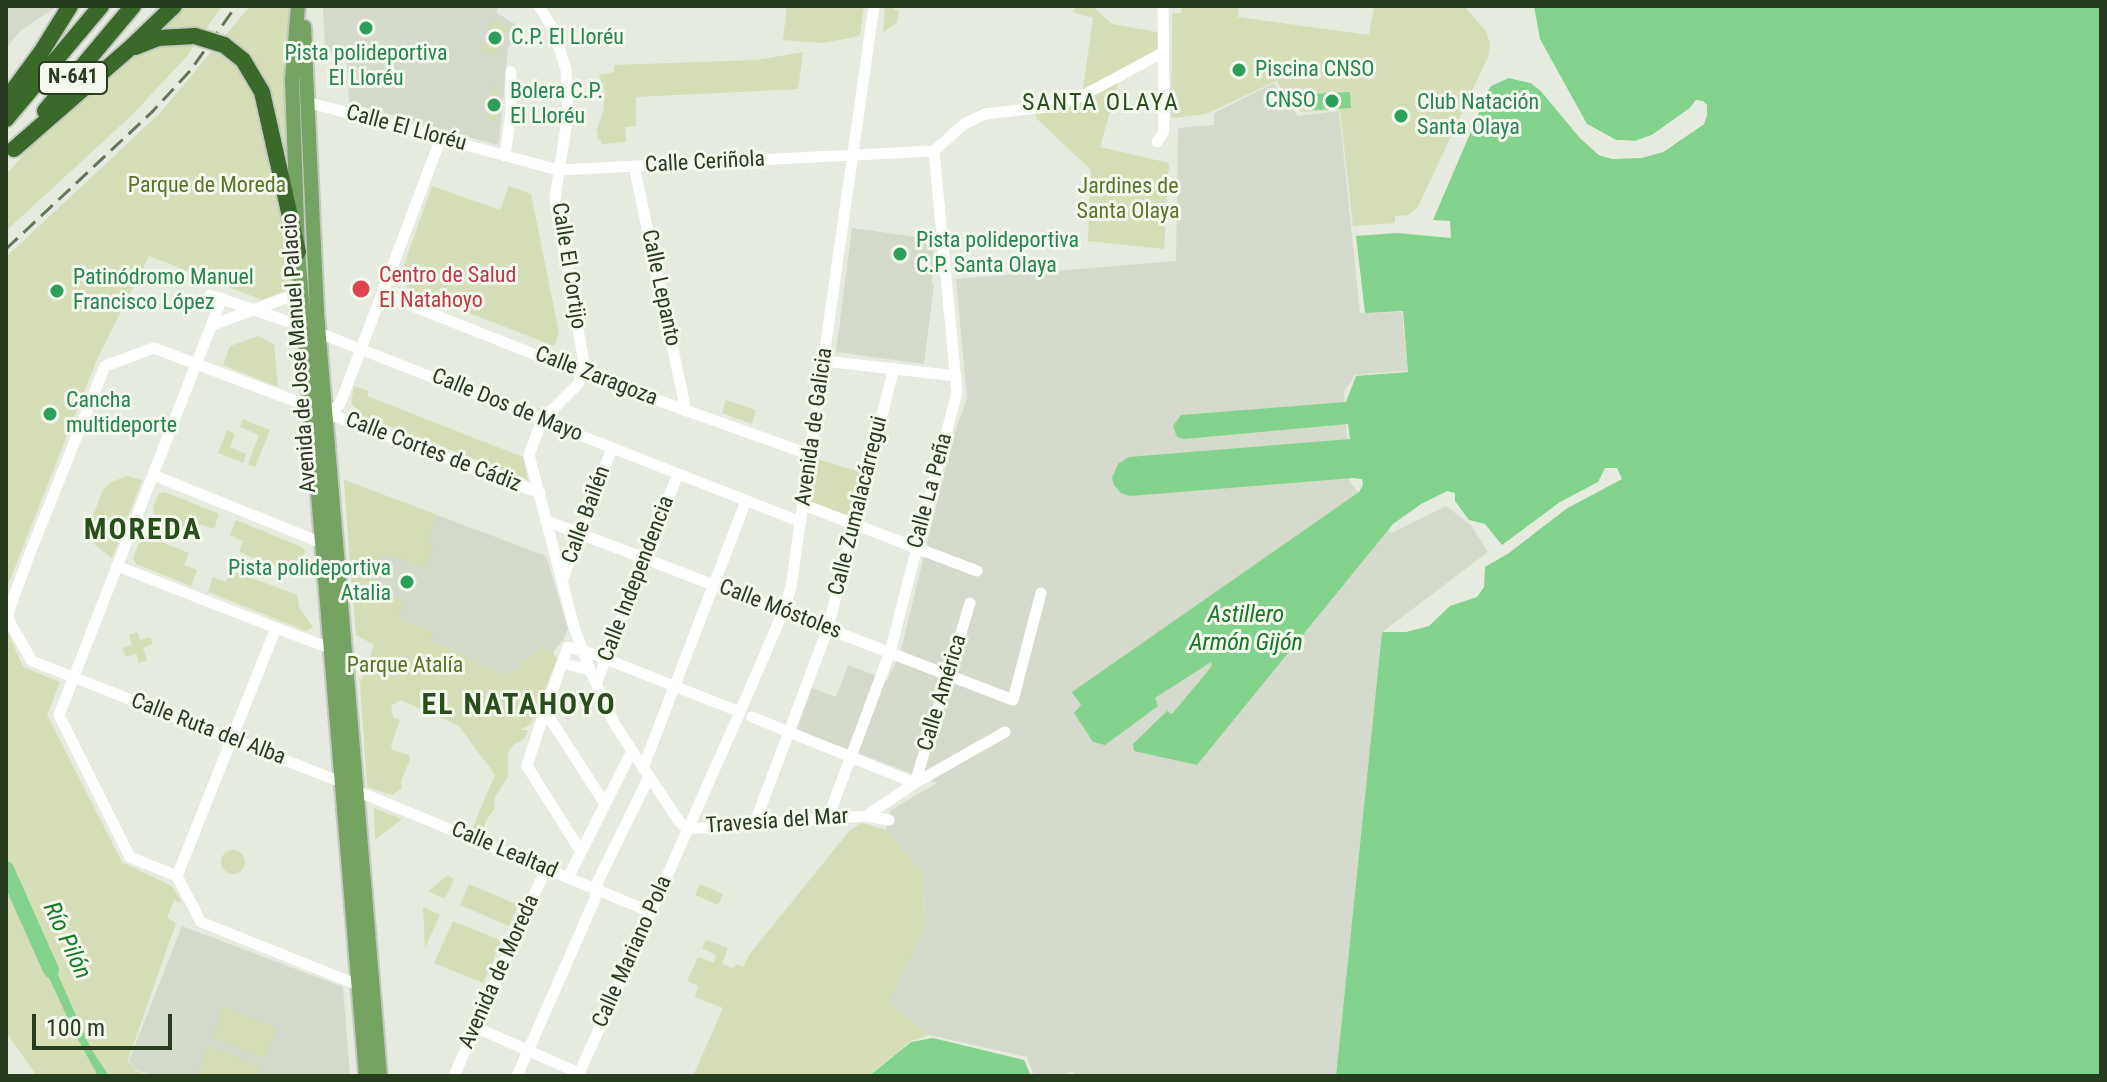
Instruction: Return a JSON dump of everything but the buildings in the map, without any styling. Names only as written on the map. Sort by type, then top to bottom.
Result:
[{"type":"highway","points":[[6,100],[70,6]]},
{"type":"highway","name":"N-641","points":[[6,119],[101,6]]},
{"type":"highway","name":"N-641","points":[[10,154],[133,6]]},
{"type":"highway","points":[[10,154],[174,6]]},
{"type":"highway","points":[[130,48],[158,38],[195,36],[224,45],[243,60],[262,92],[298,252]]},
{"type":"main road","name":"Avenida de José Manuel Palacio","points":[[298,6],[292,79],[298,252],[304,327],[337,553],[338,647],[333,679],[366,1076]]},
{"type":"main road","name":"Avenida de José Manuel Palacio","points":[[304,6],[319,333],[322,541],[357,791],[380,1076]]},
{"type":"street","name":"Calle El Cortijo","points":[[539,6],[553,29],[566,69],[568,114],[555,198],[584,374]]},
{"type":"street","name":"Avenida de Galicia","points":[[687,829],[783,612],[791,587],[874,6]]},
{"type":"street","points":[[1157,142],[1163,133],[1164,123],[1163,6]]},
{"type":"street","points":[[934,151],[964,124],[985,114],[1055,106],[1082,96],[1162,53]]},
{"type":"street","points":[[505,156],[511,112],[511,72]]},
{"type":"street","name":"Calle El Lloréu","points":[[307,102],[558,170]]},
{"type":"street","points":[[318,410],[338,406],[441,138]]},
{"type":"street","name":"Calle Ceriñola","points":[[558,170],[934,151]]},
{"type":"street","name":"Calle La Peña","points":[[828,818],[890,652],[957,392],[934,151]]},
{"type":"street","name":"Calle Lepanto","points":[[634,166],[686,411]]},
{"type":"street","points":[[302,292],[212,325],[59,715],[130,857],[177,876],[201,922],[358,985]]},
{"type":"street","name":"Calle Zaragoza","points":[[382,294],[584,374],[811,455]]},
{"type":"street","name":"Calle Dos de Mayo","points":[[212,325],[216,297],[258,309],[801,522]]},
{"type":"street","name":"Calle Ruta del Alba","points":[[197,363],[154,348],[105,366],[30,553],[8,613],[9,621],[32,661],[341,782]]},
{"type":"street","points":[[824,361],[956,376]]},
{"type":"street","name":"Calle Cortes de Cádiz","points":[[197,363],[540,493]]},
{"type":"street","name":"Calle Zumalacárregui","points":[[755,822],[828,628],[894,368]]},
{"type":"street","points":[[584,374],[542,420],[529,455],[562,581],[590,670],[614,723],[687,829]]},
{"type":"street","name":"Calle Bailén","points":[[562,581],[612,448]]},
{"type":"street","name":"Calle Independencia","points":[[596,684],[678,474]]},
{"type":"street","points":[[153,475],[322,541],[337,553]]},
{"type":"street","points":[[517,1076],[595,899],[646,772],[674,686],[746,501]]},
{"type":"street","points":[[804,505],[977,571]]},
{"type":"street","name":"Calle Móstoles","points":[[547,521],[1013,700],[1041,593]]},
{"type":"street","points":[[117,566],[276,628],[338,647]]},
{"type":"street","name":"Calle América","points":[[915,783],[970,603]]},
{"type":"street","points":[[177,876],[276,628]]},
{"type":"street","points":[[605,804],[545,711],[568,647],[740,712]]},
{"type":"street","points":[[562,663],[590,670]]},
{"type":"street","name":"Avenida de José Manuel Palacio","points":[[333,679],[343,723],[349,788],[357,791]]},
{"type":"street","points":[[752,717],[915,783]]},
{"type":"street","points":[[550,718],[541,722],[527,766],[581,852]]},
{"type":"street","name":"Travesía del Mar","points":[[866,816],[915,783],[1005,732]]},
{"type":"street","points":[[568,878],[632,751]]},
{"type":"street","name":"Calle Lealtad","points":[[357,791],[651,912]]},
{"type":"street","name":"Travesía del Mar","points":[[687,829],[866,816],[889,820]]},
{"type":"street","name":"Calle Mariano Pola","points":[[579,1074],[687,829]]},
{"type":"street","name":"Avenida de Moreda","points":[[454,1076],[546,868]]},
{"type":"street","points":[[475,1027],[579,1074]]},
{"type":"shaded area","points":[[6,6],[58,6],[21,30],[6,48]]},
{"type":"shaded area","points":[[323,6],[498,6],[497,13],[521,28],[508,48],[499,143],[497,145],[349,103],[346,54],[325,54]]},
{"type":"shaded area","points":[[1274,83],[1298,116],[1339,111],[1360,313],[1402,312],[1408,371],[1355,375],[1344,392],[1350,482],[1391,533],[1446,506],[1471,525],[1488,552],[1382,632],[1336,1076],[1075,1076],[1072,1071],[1062,1076],[1034,1076],[1027,1057],[929,1035],[887,1002],[925,928],[924,874],[886,830],[891,810],[937,783],[797,730],[812,688],[836,697],[848,665],[887,680],[900,654],[953,438],[967,398],[956,279],[1176,261],[1178,128],[1214,125],[1214,113]]},
{"type":"shaded area","points":[[852,228],[932,239],[935,263],[931,284],[934,285],[924,364],[836,352]]},
{"type":"shaded area","points":[[344,480],[546,556],[568,629],[563,640],[553,652],[541,648],[507,676],[353,604]]},
{"type":"shaded area","points":[[182,926],[343,987],[350,1076],[154,1076],[135,1069],[129,1060]]},
{"type":"green space","points":[[184,6],[222,6],[204,32],[157,31]]},
{"type":"green space","name":"Parque de Moreda","points":[[250,6],[292,6],[290,241],[294,287],[262,300],[149,256],[98,357],[6,590],[6,257],[160,113]]},
{"type":"green space","points":[[787,6],[864,6],[860,36],[823,43],[783,40]]},
{"type":"green space","points":[[885,6],[894,6],[894,10],[899,10],[897,23],[883,32]]},
{"type":"green space","name":"Jardines de Santa Olaya","points":[[1078,6],[1092,6],[1112,24],[1162,33],[1162,53],[1120,76],[1100,147],[1169,163],[1164,249],[1088,241],[1091,170],[1036,118],[1035,108],[1082,96],[1093,18],[1072,12]]},
{"type":"green space","name":"Club Natación Santa Olaya","points":[[1182,6],[1239,6],[1238,17],[1369,35],[1374,6],[1464,6],[1486,31],[1490,44],[1488,57],[1418,207],[1408,215],[1395,216],[1395,223],[1353,226],[1340,110],[1300,112],[1276,81],[1206,114],[1171,118],[1172,13],[1181,13]]},
{"type":"green space","name":"C.P. El Lloréu","points":[[494,20],[509,28],[496,56],[481,49]]},
{"type":"green space","points":[[300,43],[312,318],[308,318],[297,67]]},
{"type":"green space","points":[[155,45],[194,45],[188,55],[133,114],[6,231],[6,175],[35,141],[137,53]]},
{"type":"green space","points":[[803,52],[798,89],[636,97],[636,126],[625,127],[626,142],[601,144],[601,140],[597,139],[605,94],[599,75],[614,72],[614,65],[757,60]]},
{"type":"green space","name":"Bolera C.P. El Lloréu","points":[[495,86],[499,90],[497,120],[488,119],[490,90]]},
{"type":"green space","points":[[432,186],[500,210],[509,186],[531,194],[559,333],[554,346],[408,289],[401,273]]},
{"type":"green space","points":[[258,336],[274,344],[278,387],[223,365],[230,346]]},
{"type":"green space","points":[[354,386],[369,391],[367,396],[523,457],[528,480],[363,416],[351,403]]},
{"type":"green space","points":[[726,400],[756,410],[752,424],[722,413]]},
{"type":"green space","points":[[243,419],[270,430],[255,467],[248,464],[259,435],[240,427]]},
{"type":"green space","points":[[227,430],[235,434],[230,447],[246,454],[243,463],[218,453]]},
{"type":"green space","points":[[817,459],[863,473],[851,517],[811,502]]},
{"type":"green space","points":[[127,476],[142,480],[112,558],[95,545],[90,523],[103,490],[111,482]]},
{"type":"green space","name":"Parque Atalía","points":[[344,480],[437,515],[427,541],[434,544],[425,568],[384,553],[371,587],[405,600],[398,618],[434,632],[431,640],[507,676],[541,648],[553,652],[557,659],[531,724],[520,730],[528,730],[524,739],[513,745],[508,753],[508,776],[495,797],[494,810],[486,820],[483,834],[472,829],[495,775],[459,726],[400,700],[391,706],[393,717],[400,720],[391,745],[393,750],[409,755],[410,760],[401,781],[402,788],[392,795],[367,787],[360,683],[374,645],[356,635]]},
{"type":"green space","points":[[165,492],[219,514],[214,529],[201,524],[196,537],[155,521],[153,507],[159,494]]},
{"type":"green space","points":[[236,520],[302,547],[305,551],[296,574],[239,552],[243,541],[230,535]]},
{"type":"green space","points":[[149,537],[189,553],[184,565],[197,570],[191,586],[136,564],[133,558],[138,545]]},
{"type":"green space","points":[[231,570],[297,595],[299,607],[313,627],[306,631],[208,592],[213,577],[226,582]]},
{"type":"green space","points":[[6,628],[23,667],[60,682],[47,715],[122,862],[172,886],[182,903],[174,900],[167,918],[176,923],[128,1060],[135,1070],[150,1076],[37,1076],[6,1032]]},
{"type":"green space","points":[[137,632],[140,640],[150,637],[153,644],[143,648],[147,660],[139,663],[136,653],[126,657],[122,648],[132,645],[129,635]]},
{"type":"green space","points":[[374,808],[402,819],[375,840]]},
{"type":"green space","points":[[862,823],[886,830],[924,874],[925,929],[888,1002],[929,1035],[911,1041],[868,1076],[693,1076],[723,1008],[695,997],[698,986],[687,981],[698,957],[714,963],[716,955],[702,948],[706,940],[728,948],[722,964],[733,968],[736,964],[743,967],[749,955],[850,830]]},
{"type":"green space","points":[[233,850],[241,854],[245,862],[241,870],[233,874],[225,870],[221,862],[225,854]]},
{"type":"green space","points":[[447,876],[454,879],[445,899],[428,891]]},
{"type":"green space","points":[[469,884],[518,905],[509,926],[460,905]]},
{"type":"green space","points":[[700,884],[723,894],[718,905],[695,895]]},
{"type":"green space","points":[[423,907],[440,915],[425,948]]},
{"type":"green space","points":[[453,921],[502,941],[483,983],[434,963]]},
{"type":"green space","points":[[224,1007],[277,1028],[265,1058],[212,1037]]},
{"type":"green space","points":[[208,1046],[261,1067],[258,1076],[196,1076]]},
{"type":"water","name":"Astillero Armón Gijón","points":[[1534,6],[2101,6],[2101,1076],[1336,1076],[1382,632],[1406,632],[1429,626],[1450,606],[1477,597],[1484,587],[1485,567],[1509,553],[1566,509],[1622,479],[1617,468],[1605,468],[1598,482],[1560,502],[1502,545],[1485,524],[1469,520],[1455,501],[1455,493],[1447,491],[1421,504],[1393,524],[1197,765],[1134,751],[1133,744],[1167,711],[1172,714],[1212,666],[1211,662],[1155,698],[1158,706],[1105,745],[1093,742],[1074,713],[1081,705],[1072,692],[1359,492],[1362,479],[1353,478],[1130,496],[1121,493],[1112,478],[1118,464],[1129,457],[1350,439],[1348,424],[1184,439],[1177,437],[1173,426],[1181,415],[1346,402],[1356,376],[1408,372],[1403,311],[1365,313],[1356,236],[1397,233],[1451,238],[1450,221],[1433,220],[1490,87],[1499,80],[1509,78],[1531,83],[1580,138],[1599,155],[1613,159],[1663,152],[1704,124],[1707,106],[1696,100],[1690,108],[1652,135],[1635,141],[1616,140],[1587,124],[1540,39]]},
{"type":"water","name":"CNSO","points":[[1350,92],[1351,108],[1314,110],[1313,94]]},
{"type":"water","points":[[47,950],[90,1047],[109,1076],[98,1076],[75,1034],[38,954]]},
{"type":"water","points":[[933,1038],[1024,1060],[1031,1076],[869,1076],[911,1042]]},
{"type":"pier","points":[[1509,74],[1533,80],[1583,135],[1601,151],[1614,155],[1642,154],[1662,149],[1700,121],[1703,107],[1697,104],[1693,111],[1654,139],[1636,145],[1615,143],[1585,126],[1587,124],[1616,140],[1635,141],[1652,135],[1690,108],[1696,100],[1707,105],[1707,115],[1704,124],[1663,152],[1642,158],[1613,159],[1599,155],[1580,138],[1531,83],[1509,78],[1484,89],[1497,77]]},
{"type":"waterway","name":"Río Pilón","points":[[6,869],[51,970]]},
{"type":"railway","points":[[6,249],[152,112],[190,71],[236,6]]},
{"type":"place","name":"Pista polideportiva El Lloréu","points":[[366,28]]},
{"type":"place","name":"C.P. El Lloréu","points":[[495,38]]},
{"type":"place","name":"Piscina CNSO","points":[[1239,70]]},
{"type":"place","name":"CNSO","points":[[1332,101]]},
{"type":"place","name":"Bolera C.P. El Lloréu","points":[[494,105]]},
{"type":"place","name":"Club Natación Santa Olaya","points":[[1401,116]]},
{"type":"place","name":"Pista polideportiva C.P. Santa Olaya","points":[[900,254]]},
{"type":"place","name":"Centro de Salud El Natahoyo","points":[[361,289]]},
{"type":"place","name":"Patinódromo Manuel Francisco López","points":[[57,291]]},
{"type":"place","name":"Cancha multideporte","points":[[50,414]]},
{"type":"place","name":"Pista polideportiva Atalia","points":[[407,582]]},
{"type":"district","name":"SANTA OLAYA","points":[[1101,104]]},
{"type":"district","name":"MOREDA","points":[[143,531]]},
{"type":"district","name":"EL NATAHOYO","points":[[519,706]]}]
